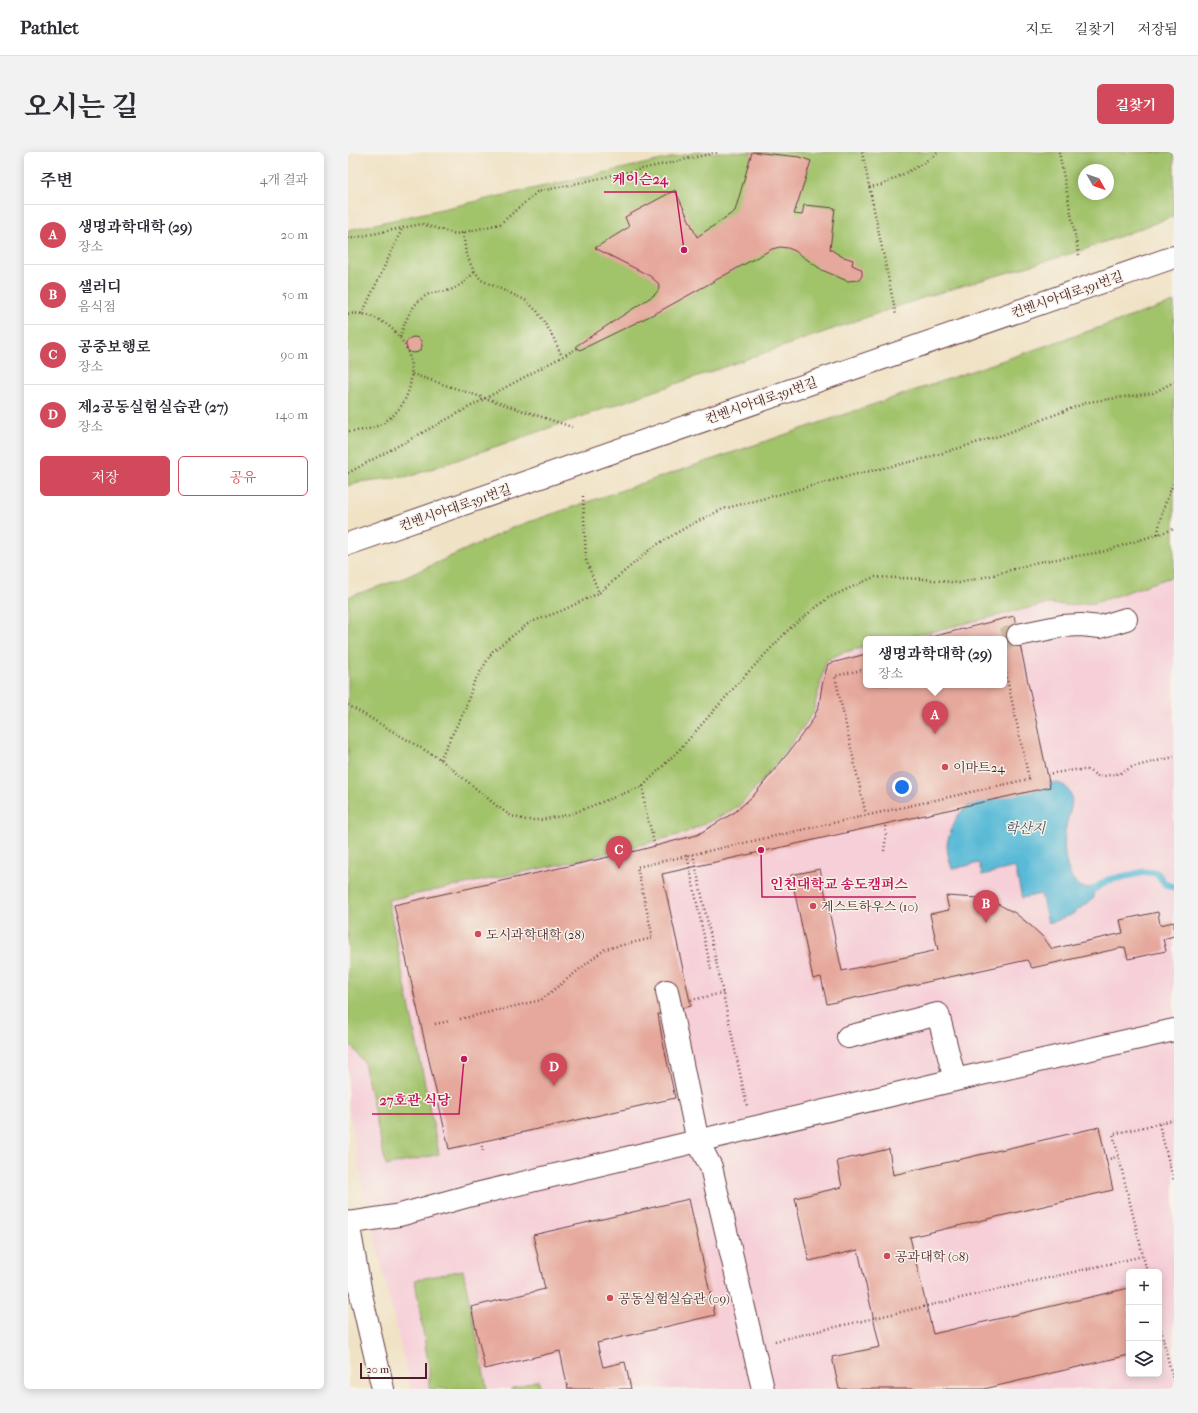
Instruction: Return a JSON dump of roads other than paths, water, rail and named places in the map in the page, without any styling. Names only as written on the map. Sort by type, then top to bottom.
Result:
[{"type":"street","name":"컨벤시아대로391번길","points":[[348,544],[1174,257]]},
{"type":"street","points":[[1018,635],[1062,626],[1081,625],[1100,627],[1126,619]]},
{"type":"street","points":[[668,998],[698,1142],[710,1167],[763,1389]]},
{"type":"street","points":[[848,1037],[938,1014],[955,1080]]},
{"type":"street","points":[[383,1389],[362,1299],[348,1223],[400,1214],[472,1195],[955,1080],[1170,1033]]},
{"type":"water","name":"학산지","points":[[1043,782],[1062,784],[1070,792],[1072,800],[1066,826],[1066,863],[1070,874],[1076,883],[1085,888],[1092,887],[1094,889],[1094,898],[1071,915],[1052,922],[1048,922],[1041,894],[1022,898],[1015,867],[982,875],[979,863],[952,869],[947,848],[956,820],[960,813],[967,807],[977,801],[999,793]]},
{"type":"waterway","points":[[1094,889],[1108,880],[1144,872],[1157,873],[1166,885],[1174,887]]},
{"type":"tunnel","points":[[1007,638],[1018,635]]},
{"type":"place","name":"케이슨24","points":[[684,250]]},
{"type":"place","name":"생명과학대학 (29)","points":[[935,734]]},
{"type":"place","name":"이마트24","points":[[945,767]]},
{"type":"place","name":"인천대학교 송도캠퍼스","points":[[761,850]]},
{"type":"place","name":"공중보행로","points":[[619,869]]},
{"type":"place","name":"게스트하우스 (10)","points":[[813,906]]},
{"type":"place","name":"샐러디","points":[[986,923]]},
{"type":"place","name":"도시과학대학 (28)","points":[[478,934]]},
{"type":"place","name":"27호관 식당","points":[[464,1059]]},
{"type":"place","name":"제2공동실험실습관 (27)","points":[[554,1086]]},
{"type":"place","name":"공과대학 (08)","points":[[887,1256]]},
{"type":"place","name":"공동실험실습관 (09)","points":[[610,1298]]}]
